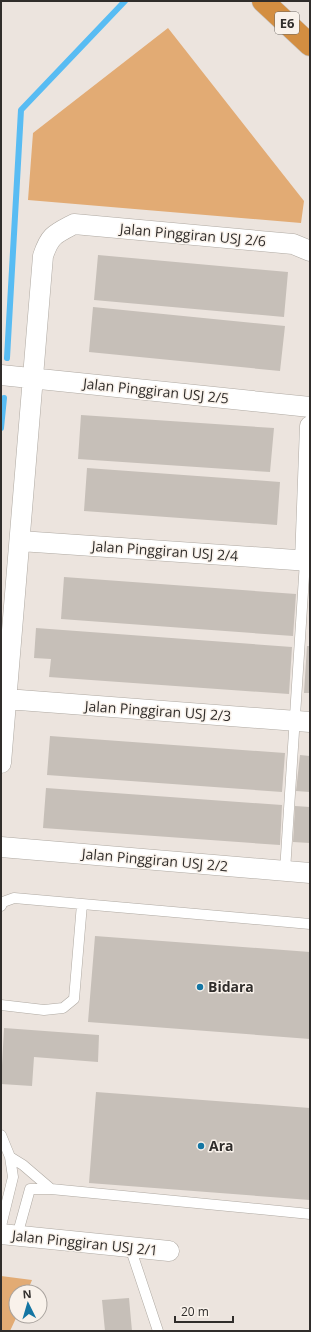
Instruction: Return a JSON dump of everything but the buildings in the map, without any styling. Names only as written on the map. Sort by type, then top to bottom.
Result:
[{"type":"highway","name":"E6","points":[[263,1],[310,45]]},
{"type":"street","name":"Jalan Pinggiran USJ 2/6","points":[[33,378],[43,256],[48,241],[57,233],[74,224],[293,244],[310,251]]},
{"type":"street","name":"Jalan Pinggiran USJ 2/5","points":[[1,375],[310,407]]},
{"type":"street","points":[[1,763],[33,378]]},
{"type":"street","points":[[307,561],[310,426]]},
{"type":"street","name":"Jalan Pinggiran USJ 2/4","points":[[20,541],[307,561]]},
{"type":"street","name":"Jalan Pinggiran USJ 2/3","points":[[6,699],[302,722]]},
{"type":"street","name":"Jalan Pinggiran USJ 2/2","points":[[1,847],[310,873]]},
{"type":"street","name":"Jalan Pinggiran USJ 2/1","points":[[6,1232],[169,1251]]},
{"type":"lane","points":[[285,871],[302,722],[307,561]]},
{"type":"lane","points":[[1,906],[3,902],[14,898],[310,924]]},
{"type":"lane","points":[[1,1005],[44,1010],[63,1008],[74,999],[82,904]]},
{"type":"lane","points":[[1,1136],[10,1157],[13,1176],[6,1232]]},
{"type":"lane","points":[[10,1157],[23,1165],[51,1189]]},
{"type":"lane","points":[[6,1232],[30,1189],[51,1189],[310,1214]]},
{"type":"lane","points":[[130,1247],[158,1331]]},
{"type":"shaded area","points":[[168,28],[304,201],[301,223],[28,200],[33,133]]},
{"type":"shaded area","points":[[1,1276],[32,1280],[30,1284],[8,1284],[8,1324],[13,1324],[10,1331],[1,1331]]},
{"type":"waterway","points":[[7,358],[21,110],[125,1]]},
{"type":"waterway","points":[[1,428],[4,398]]},
{"type":"place","name":"Bidara","points":[[200,987]]},
{"type":"place","name":"Ara","points":[[201,1146]]}]
